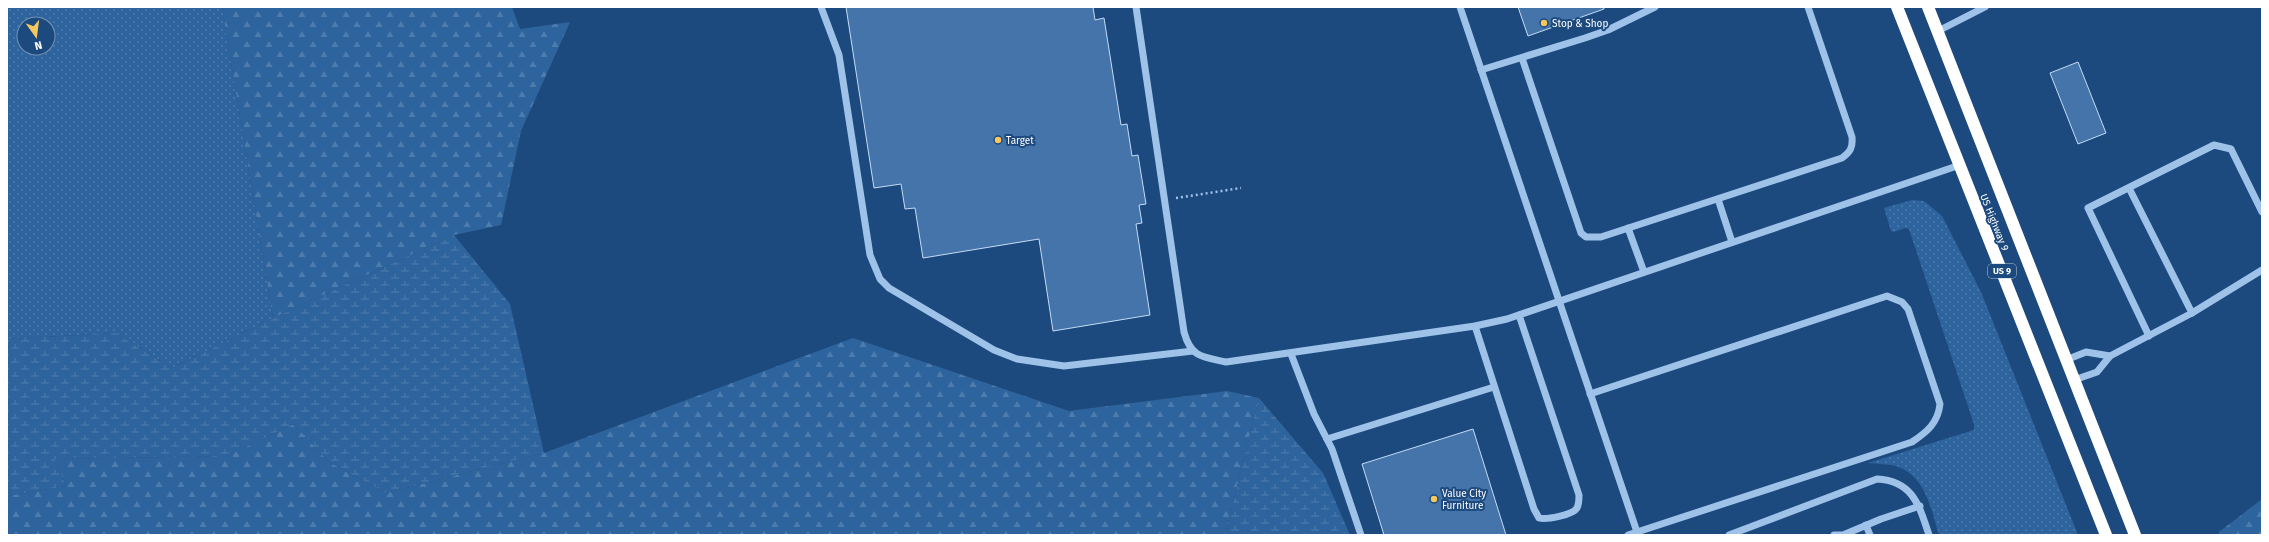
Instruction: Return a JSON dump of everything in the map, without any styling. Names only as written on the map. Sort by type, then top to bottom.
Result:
[{"type":"highway","name":"US Highway 9","points":[[1897,7],[2106,535]]},
{"type":"highway","name":"US Highway 9","points":[[1928,7],[2135,535]]},
{"type":"lane","points":[[821,7],[839,55],[870,255],[880,279],[889,288],[994,350],[1024,361],[1044,364],[1077,365],[1193,351]]},
{"type":"lane","points":[[1136,7],[1184,332],[1187,343],[1200,357],[1226,362],[1292,354],[1475,326],[1518,315],[1960,165]]},
{"type":"lane","points":[[1460,7],[1637,533]]},
{"type":"lane","points":[[1482,70],[1608,30],[1655,7]]},
{"type":"lane","points":[[1522,58],[1581,233],[1586,237],[1601,237],[1842,158],[1849,153],[1852,146],[1852,138],[1808,7]]},
{"type":"lane","points":[[1938,31],[1985,7]]},
{"type":"lane","points":[[2148,336],[2088,208],[2214,145],[2231,149],[2262,212]]},
{"type":"lane","points":[[2129,188],[2192,313]]},
{"type":"lane","points":[[1718,199],[1732,242]]},
{"type":"lane","points":[[1628,228],[1644,272]]},
{"type":"lane","points":[[2074,380],[2097,372],[2110,356],[2192,313],[2262,270]]},
{"type":"lane","points":[[1590,394],[1873,299],[1887,296],[1894,298],[1908,309],[1940,404],[1939,413],[1934,424],[1925,434],[1897,447],[1628,535]]},
{"type":"lane","points":[[1475,326],[1534,509],[1539,518],[1545,520],[1574,511],[1578,507],[1579,495],[1518,315]]},
{"type":"lane","points":[[2066,360],[2086,352],[2110,356]]},
{"type":"lane","points":[[1292,354],[1314,414],[1327,439],[1361,535]]},
{"type":"lane","points":[[1327,439],[1494,386]]},
{"type":"lane","points":[[1729,535],[1877,479],[1899,483],[1908,490],[1920,506],[1929,535]]},
{"type":"lane","points":[[1834,535],[1843,535],[1866,525],[1920,506]]},
{"type":"lane","points":[[1866,525],[1870,535]]},
{"type":"path","points":[[1164,196],[1175,198],[1241,188]]},
{"type":"green space","points":[[7,7],[222,7],[273,318],[172,368],[116,333],[7,339]]},
{"type":"green space","points":[[222,7],[512,7],[520,29],[570,22],[521,131],[501,225],[454,235],[273,318]]},
{"type":"green space","points":[[1912,200],[1924,201],[1942,216],[1981,292],[2078,535],[1939,535],[1926,494],[1914,477],[1896,466],[1868,463],[1974,430],[1974,424],[1909,229],[1905,228],[1894,232],[1891,231],[1884,208]]},
{"type":"green space","points":[[454,235],[510,304],[544,453],[386,493],[329,462],[294,424],[226,456],[55,459],[66,486],[7,496],[7,339],[116,333],[172,368],[273,318]]},
{"type":"green space","points":[[853,338],[1069,411],[1227,391],[1259,398],[1225,535],[7,535],[7,496],[66,486],[55,459],[226,456],[294,424],[329,462],[386,493],[544,453]]},
{"type":"green space","points":[[1259,398],[1323,473],[1350,535],[1225,535]]},
{"type":"green space","points":[[2262,499],[2262,535],[2219,535],[2219,532]]},
{"type":"building","name":"Target","points":[[846,7],[1093,7],[1095,20],[1104,18],[1121,125],[1127,124],[1132,156],[1138,155],[1146,204],[1139,205],[1142,223],[1136,224],[1150,315],[1053,331],[1039,239],[923,258],[915,208],[905,209],[901,184],[874,188]]},
{"type":"building","name":"Stop & Shop","points":[[1518,7],[1604,7],[1604,9],[1528,36]]},
{"type":"building","points":[[2078,62],[2106,133],[2078,144],[2050,73]]},
{"type":"building","name":"Value City Furniture","points":[[1473,429],[1506,535],[1384,535],[1362,464]]},
{"type":"place","name":"Stop & Shop","points":[[1544,23]]},
{"type":"place","name":"Target","points":[[998,140]]},
{"type":"place","name":"Value City Furniture","points":[[1434,499]]}]
